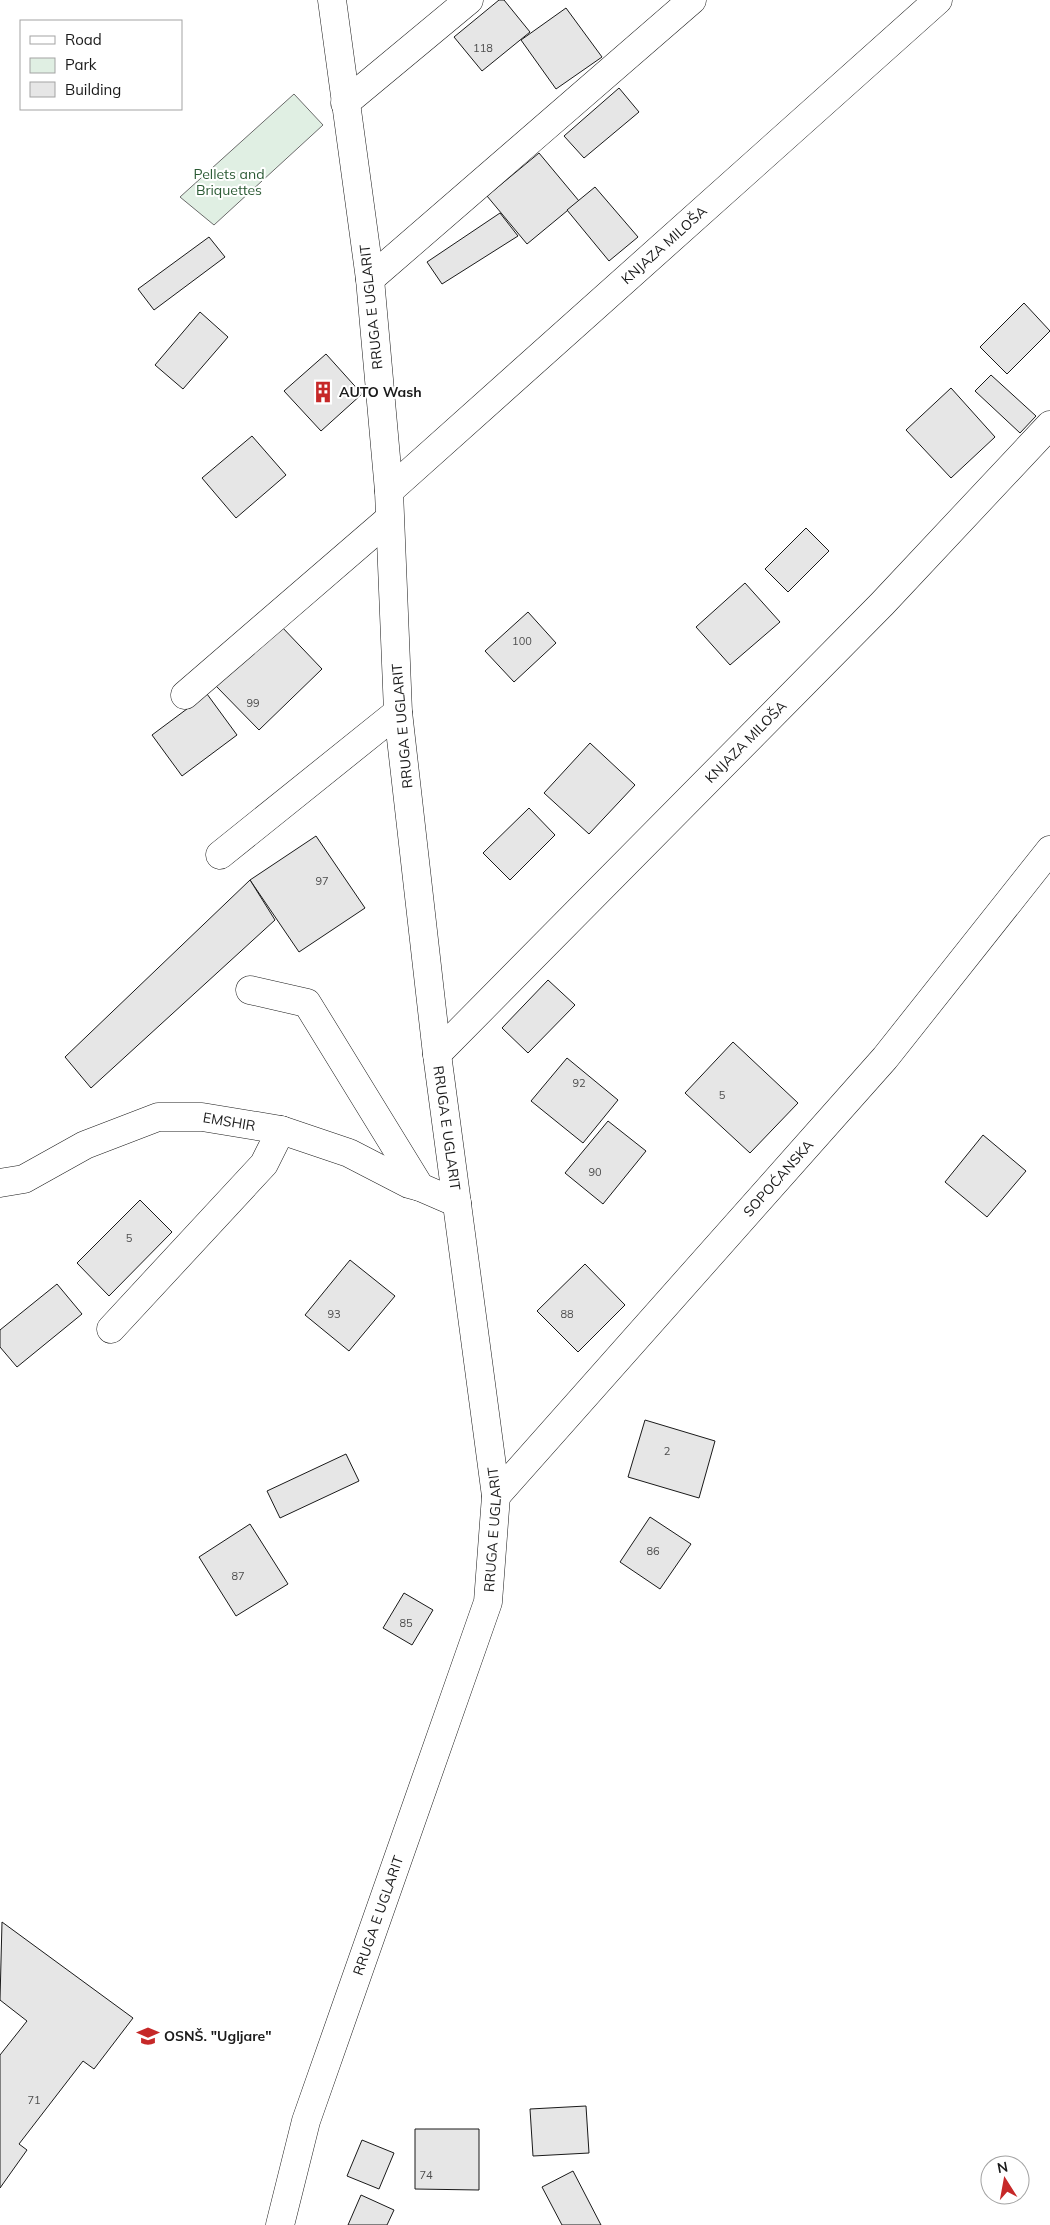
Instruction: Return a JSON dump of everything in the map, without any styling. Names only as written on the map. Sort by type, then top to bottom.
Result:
[{"type":"street","name":"RRUGA E UGLARIT","points":[[280,2225],[306,2121],[488,1602],[496,1496],[436,1054],[398,712],[388,519],[389,491],[370,278],[332,0]]},
{"type":"street","points":[[345,103],[468,0]]},
{"type":"street","points":[[370,278],[692,0]]},
{"type":"street","name":"KNJAZA MILOŠA","points":[[389,491],[938,0]]},
{"type":"street","name":"KNJAZA MILOŠA","points":[[436,1054],[882,604],[1050,425]]},
{"type":"street","points":[[185,695],[388,519]]},
{"type":"street","points":[[220,855],[398,712]]},
{"type":"street","name":"SOPOĆANSKA","points":[[496,1496],[885,1058],[1050,850]]},
{"type":"street","points":[[250,990],[307,1003],[420,1187]]},
{"type":"street","name":"EMSHIR","points":[[0,1196],[12,1181],[85,1145],[158,1117],[202,1117],[281,1130],[349,1154],[408,1184],[420,1187],[457,1204]]},
{"type":"street","points":[[111,1329],[264,1164],[281,1130]]},
{"type":"green space","name":"Pellets and Briquettes","points":[[294,94],[323,125],[214,225],[180,197]]},
{"type":"building","points":[[499,0],[504,0],[530,32],[482,71],[454,37]]},
{"type":"building","points":[[566,8],[602,57],[556,89],[521,40]]},
{"type":"building","points":[[619,88],[639,112],[584,158],[564,136]]},
{"type":"building","points":[[539,153],[579,201],[527,244],[487,196]]},
{"type":"building","points":[[595,187],[638,237],[609,261],[567,210]]},
{"type":"building","points":[[500,213],[518,236],[442,284],[427,262]]},
{"type":"building","points":[[209,237],[225,257],[154,310],[138,289]]},
{"type":"building","points":[[1024,303],[1050,331],[1007,374],[980,347]]},
{"type":"building","points":[[200,312],[228,337],[183,389],[155,365]]},
{"type":"building","name":"AUTO Wash","points":[[326,354],[362,394],[321,431],[284,391]]},
{"type":"building","points":[[991,375],[1036,416],[1020,433],[975,391]]},
{"type":"building","points":[[951,388],[995,437],[951,478],[906,430]]},
{"type":"building","points":[[252,436],[286,475],[236,518],[202,478]]},
{"type":"building","points":[[806,528],[829,551],[788,592],[765,569]]},
{"type":"building","points":[[745,583],[780,622],[730,665],[696,627]]},
{"type":"building","points":[[528,612],[556,643],[514,682],[485,651]]},
{"type":"building","points":[[280,625],[322,669],[259,730],[216,686]]},
{"type":"building","points":[[207,694],[237,735],[182,776],[152,735]]},
{"type":"building","points":[[590,743],[635,785],[589,834],[544,793]]},
{"type":"building","points":[[529,808],[555,835],[510,880],[483,853]]},
{"type":"building","points":[[316,836],[365,908],[299,952],[250,880]]},
{"type":"building","points":[[250,880],[275,920],[91,1088],[65,1057]]},
{"type":"building","points":[[548,980],[575,1005],[528,1053],[502,1028]]},
{"type":"building","points":[[733,1042],[798,1103],[750,1153],[685,1093]]},
{"type":"building","points":[[567,1058],[618,1100],[583,1143],[531,1101]]},
{"type":"building","points":[[608,1121],[646,1151],[603,1204],[565,1173]]},
{"type":"building","points":[[983,1135],[1026,1171],[987,1217],[945,1182]]},
{"type":"building","points":[[140,1200],[172,1232],[109,1296],[77,1263]]},
{"type":"building","points":[[350,1260],[395,1296],[349,1351],[305,1315]]},
{"type":"building","points":[[585,1264],[625,1305],[578,1352],[537,1311]]},
{"type":"building","points":[[57,1284],[82,1314],[17,1367],[0,1347],[0,1330]]},
{"type":"building","points":[[645,1420],[715,1441],[699,1498],[628,1477]]},
{"type":"building","points":[[346,1454],[359,1481],[280,1518],[267,1491]]},
{"type":"building","points":[[650,1517],[691,1544],[660,1589],[620,1562]]},
{"type":"building","points":[[250,1524],[288,1584],[236,1616],[199,1557]]},
{"type":"building","points":[[404,1593],[433,1610],[412,1645],[383,1628]]},
{"type":"building","points":[[2,1922],[133,2018],[94,2069],[83,2061],[19,2144],[27,2150],[0,2188],[0,2055],[27,2021],[0,2000]]},
{"type":"building","points":[[586,2106],[589,2153],[533,2156],[530,2109]]},
{"type":"building","points":[[415,2129],[479,2129],[479,2190],[415,2189]]},
{"type":"building","points":[[362,2140],[394,2153],[379,2189],[347,2176]]},
{"type":"building","points":[[573,2171],[601,2225],[562,2225],[542,2187]]},
{"type":"building","points":[[361,2195],[394,2210],[387,2225],[348,2225]]},
{"type":"place","name":"AUTO Wash","points":[[323,392]]},
{"type":"place","name":"OSNŠ. \"Ugljare\"","points":[[148,2036]]}]
